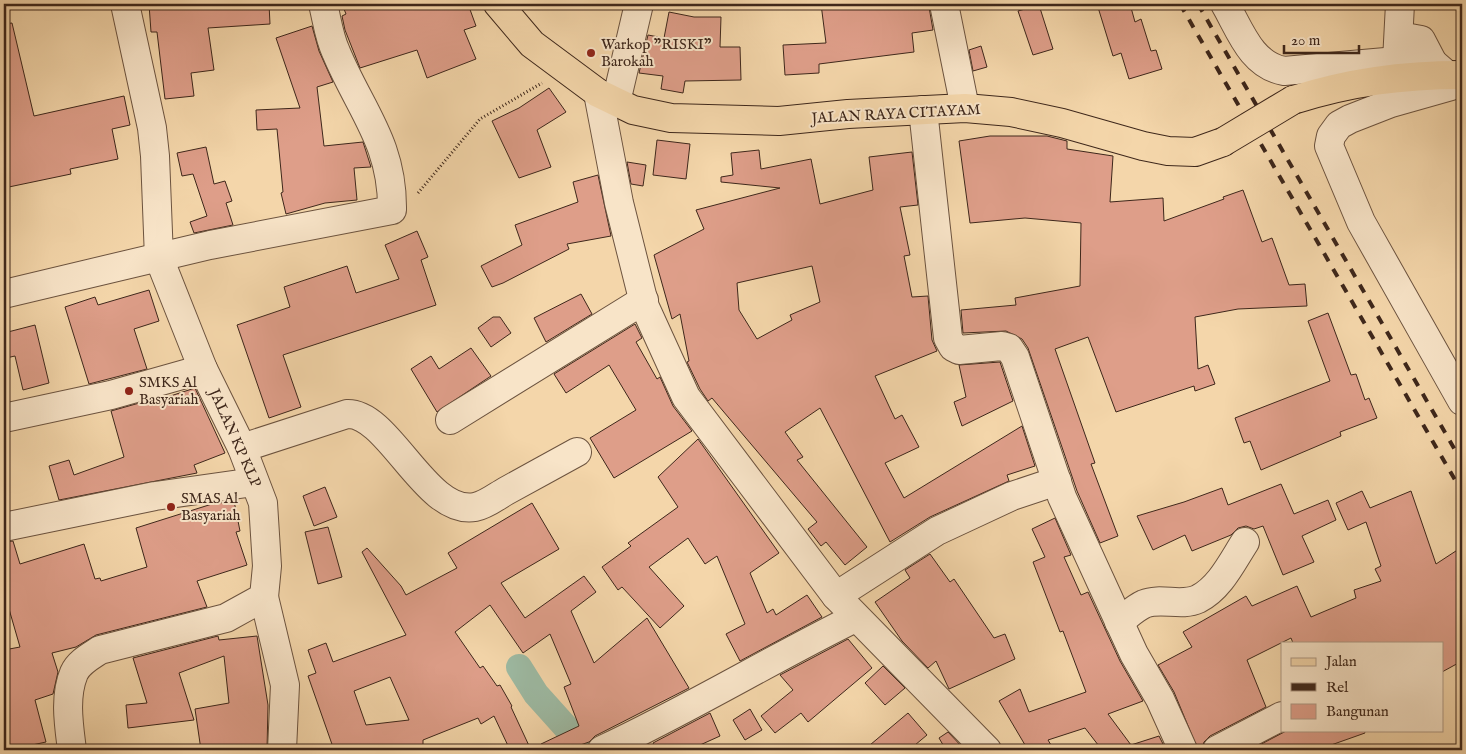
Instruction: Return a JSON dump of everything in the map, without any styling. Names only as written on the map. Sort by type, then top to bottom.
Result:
[{"type":"main road","name":"JALAN RAYA CITAYAM","points":[[498,4],[532,44],[564,70],[607,97],[633,110],[671,118],[779,121],[965,108],[1011,112],[1054,121],[1142,146],[1168,151],[1195,152],[1223,142],[1293,100],[1333,87],[1451,72]]},
{"type":"street","name":"JALAN KP KLP","points":[[125,4],[152,128],[159,258],[204,369],[242,448],[264,503],[266,566],[264,597],[285,685],[282,750]]},
{"type":"street","points":[[4,294],[210,245],[392,210],[392,185],[386,158],[376,129],[335,50],[323,4]]},
{"type":"street","points":[[638,4],[607,97],[619,203],[644,300],[686,397],[836,596],[855,618],[987,750]]},
{"type":"street","points":[[944,4],[965,108]]},
{"type":"street","points":[[1225,4],[1251,50],[1263,64],[1273,69],[1284,71],[1398,49],[1451,72],[1450,86],[1391,103],[1350,119],[1335,130],[1331,136],[1329,146],[1361,222],[1462,401]]},
{"type":"street","points":[[1398,49],[1400,4]]},
{"type":"street","points":[[923,110],[948,338],[953,347],[959,350],[1002,346],[1009,348],[1015,356],[1057,481],[1118,622],[1160,699],[1183,750]]},
{"type":"street","points":[[450,420],[644,300]]},
{"type":"street","points":[[4,418],[111,395],[204,369]]},
{"type":"street","points":[[242,448],[347,414],[358,414],[366,419],[392,444],[441,496],[452,503],[475,507],[577,452]]},
{"type":"street","points":[[836,596],[936,530],[1012,496],[1057,481]]},
{"type":"street","points":[[4,527],[155,496],[254,482]]},
{"type":"street","points":[[1118,622],[1145,604],[1183,603],[1198,599],[1210,591],[1226,572],[1245,542]]},
{"type":"street","points":[[72,750],[68,716],[70,690],[74,672],[85,659],[100,650],[226,618],[264,597]]},
{"type":"street","points":[[602,750],[642,743],[789,651],[855,618]]},
{"type":"street","points":[[1217,750],[1281,717]]},
{"type":"path","points":[[392,210],[407,206],[480,119],[564,70]]},
{"type":"building","points":[[149,4],[269,4],[270,24],[208,28],[214,70],[191,73],[194,96],[165,99],[157,32],[151,32]]},
{"type":"building","points":[[342,4],[468,4],[476,26],[464,30],[476,59],[427,78],[417,50],[360,68],[345,30],[342,16],[346,14]]},
{"type":"building","points":[[821,4],[929,7],[933,30],[912,33],[914,52],[819,64],[819,73],[785,75],[783,45],[826,43]]},
{"type":"building","points":[[1097,4],[1130,4],[1135,22],[1141,19],[1151,51],[1156,50],[1162,69],[1129,79],[1121,53],[1113,56]]},
{"type":"building","points":[[1039,5],[1053,49],[1033,55],[1018,11]]},
{"type":"building","points":[[669,12],[694,17],[721,17],[720,47],[740,47],[741,80],[685,81],[683,93],[661,89],[663,76],[639,73],[648,35],[664,38]]},
{"type":"building","points":[[12,23],[34,116],[124,96],[130,125],[112,129],[118,159],[70,169],[71,174],[4,188],[4,24]]},
{"type":"building","points":[[312,26],[319,51],[333,82],[317,87],[324,146],[363,142],[371,167],[354,168],[357,200],[325,203],[286,214],[281,193],[283,192],[277,129],[257,130],[256,110],[300,108],[276,38]]},
{"type":"building","points":[[981,46],[987,67],[973,71],[969,50]]},
{"type":"building","points":[[549,88],[566,112],[537,130],[551,167],[519,178],[492,121],[519,108]]},
{"type":"building","points":[[990,136],[1047,136],[1067,141],[1067,149],[1113,156],[1110,202],[1163,198],[1164,221],[1243,190],[1262,242],[1272,238],[1289,285],[1305,284],[1307,306],[1238,309],[1195,317],[1198,369],[1208,365],[1215,384],[1195,391],[1194,386],[1116,412],[1088,337],[1055,349],[1095,463],[1091,464],[1118,536],[1100,543],[1077,491],[1028,348],[1022,339],[1006,331],[963,333],[961,310],[1016,305],[1015,298],[1080,286],[1081,223],[1025,218],[970,223],[959,141]]},
{"type":"building","points":[[657,140],[690,144],[686,179],[653,175]]},
{"type":"building","points":[[206,147],[214,184],[225,181],[232,201],[226,203],[233,225],[194,233],[190,222],[207,216],[193,174],[182,176],[177,153]]},
{"type":"building","points":[[759,150],[761,169],[811,159],[820,204],[873,190],[869,157],[912,152],[918,205],[900,207],[910,255],[904,256],[912,297],[928,296],[932,340],[937,351],[875,376],[895,419],[902,415],[919,447],[885,463],[904,498],[1022,426],[1035,466],[1007,475],[1009,481],[930,517],[890,542],[820,408],[785,432],[803,457],[797,460],[867,547],[845,565],[826,542],[821,546],[808,529],[817,522],[712,398],[708,401],[700,389],[687,362],[689,361],[680,314],[672,319],[654,255],[704,229],[696,210],[780,188],[721,182],[721,177],[733,175],[731,153]],"holes":[[[812,266],[820,302],[790,315],[792,320],[757,339],[739,310],[737,283]]]},
{"type":"building","points":[[627,162],[646,165],[643,186],[631,184]]},
{"type":"building","points":[[598,175],[611,236],[567,244],[569,249],[492,287],[481,266],[522,245],[515,225],[578,202],[573,182]]},
{"type":"building","points":[[417,231],[428,257],[421,260],[436,305],[283,355],[301,407],[269,418],[237,325],[290,307],[284,287],[347,266],[356,293],[399,279],[385,245]]},
{"type":"building","points":[[149,290],[159,321],[134,329],[147,369],[89,384],[65,307],[95,297],[98,305]]},
{"type":"building","points":[[581,294],[592,314],[546,342],[534,318]]},
{"type":"building","points":[[1328,313],[1351,375],[1356,374],[1365,400],[1369,398],[1377,418],[1340,432],[1341,436],[1261,470],[1250,441],[1244,443],[1235,418],[1330,381],[1308,321]]},
{"type":"building","points":[[493,317],[500,317],[511,333],[491,347],[478,328]]},
{"type":"building","points":[[635,324],[642,338],[636,342],[657,379],[660,377],[673,406],[692,431],[614,478],[590,438],[636,410],[609,365],[566,393],[554,374]]},
{"type":"building","points":[[35,325],[49,383],[23,390],[15,356],[6,358],[4,333]]},
{"type":"building","points":[[471,348],[491,376],[437,412],[411,369],[431,356],[439,369]]},
{"type":"building","points":[[1000,362],[1013,401],[962,426],[954,402],[966,397],[959,365]]},
{"type":"building","points":[[195,388],[225,453],[194,465],[197,473],[59,500],[49,466],[69,460],[74,475],[124,457],[111,411],[157,398],[158,400]]},
{"type":"building","points":[[698,439],[779,553],[750,573],[767,613],[773,609],[776,615],[807,595],[822,617],[740,661],[726,634],[745,624],[717,556],[705,564],[688,538],[649,567],[684,606],[660,628],[622,587],[618,590],[602,567],[631,546],[628,543],[678,507],[658,477]]},
{"type":"building","points":[[1281,484],[1294,514],[1328,500],[1336,520],[1302,536],[1314,562],[1283,575],[1263,526],[1254,529],[1246,526],[1238,528],[1231,535],[1192,551],[1185,535],[1153,550],[1137,516],[1222,488],[1228,505]]},
{"type":"building","points":[[325,487],[337,517],[314,526],[303,496]]},
{"type":"building","points":[[1362,491],[1370,508],[1411,491],[1436,564],[1462,547],[1462,661],[1444,671],[1444,642],[1293,642],[1291,638],[1247,660],[1266,707],[1210,736],[1204,742],[1202,750],[1198,750],[1174,692],[1158,665],[1192,647],[1183,632],[1246,596],[1252,606],[1297,586],[1311,617],[1356,598],[1354,590],[1381,581],[1375,569],[1381,566],[1366,522],[1348,530],[1336,503]]},
{"type":"building","points":[[234,501],[240,531],[236,532],[247,565],[197,581],[207,607],[96,635],[76,647],[52,653],[58,672],[53,694],[35,700],[46,742],[9,750],[4,728],[4,718],[9,717],[4,700],[4,650],[20,647],[9,609],[4,610],[4,542],[13,541],[20,564],[84,544],[95,579],[100,578],[101,581],[147,567],[136,528],[212,504]]},
{"type":"building","points":[[532,503],[559,549],[501,583],[525,618],[584,576],[596,592],[571,611],[594,663],[647,618],[689,688],[595,736],[589,742],[566,750],[543,750],[541,744],[579,726],[564,687],[571,684],[550,634],[523,653],[490,605],[455,632],[480,668],[483,666],[497,686],[500,685],[512,706],[531,750],[510,750],[494,716],[481,724],[478,718],[423,740],[423,745],[390,748],[390,750],[334,750],[308,676],[316,673],[308,650],[326,643],[333,662],[406,635],[362,552],[367,548],[401,586],[406,595],[457,568],[448,553]],"holes":[[[390,677],[409,720],[366,725],[354,691]]]},
{"type":"building","points":[[1055,518],[1071,555],[1064,557],[1081,595],[1088,592],[1120,661],[1143,701],[1108,714],[1131,745],[1159,736],[1166,750],[1102,750],[1085,728],[1048,740],[1054,750],[1028,750],[999,701],[1020,689],[1029,712],[1086,692],[1063,631],[1060,632],[1033,562],[1045,557],[1032,529]]},
{"type":"building","points":[[328,527],[342,577],[318,584],[305,532]]},
{"type":"building","points":[[930,554],[950,582],[954,579],[994,638],[1005,634],[1015,659],[949,689],[936,661],[928,668],[902,641],[875,602],[910,578],[905,570]]},
{"type":"building","points":[[218,636],[219,640],[257,636],[268,705],[267,750],[201,750],[195,709],[229,703],[224,656],[179,673],[194,720],[128,728],[126,705],[147,703],[133,658]]},
{"type":"building","points":[[848,639],[872,668],[808,722],[801,713],[775,733],[761,716],[793,690],[780,675]]},
{"type":"building","points":[[883,666],[905,688],[885,705],[865,683]]},
{"type":"building","points":[[750,709],[762,730],[745,740],[733,720]]},
{"type":"building","points":[[710,713],[720,736],[689,750],[657,750],[653,743]]},
{"type":"building","points":[[908,713],[927,735],[909,750],[864,750]]},
{"type":"building","points":[[948,732],[965,750],[946,750],[939,738]]},
{"type":"building","points":[[1284,732],[1365,733],[1317,750],[1250,750]]},
{"type":"waterway","points":[[519,667],[536,694],[580,743],[583,750]]},
{"type":"railway","points":[[1180,4],[1462,492]]},
{"type":"railway","points":[[1198,4],[1462,462]]},
{"type":"place","name":"Warkop \"RISKI\" Barokah","points":[[591,53]]},
{"type":"place","name":"SMKS Al Basyariah","points":[[129,391]]},
{"type":"place","name":"SMAS Al Basyariah","points":[[171,507]]}]
